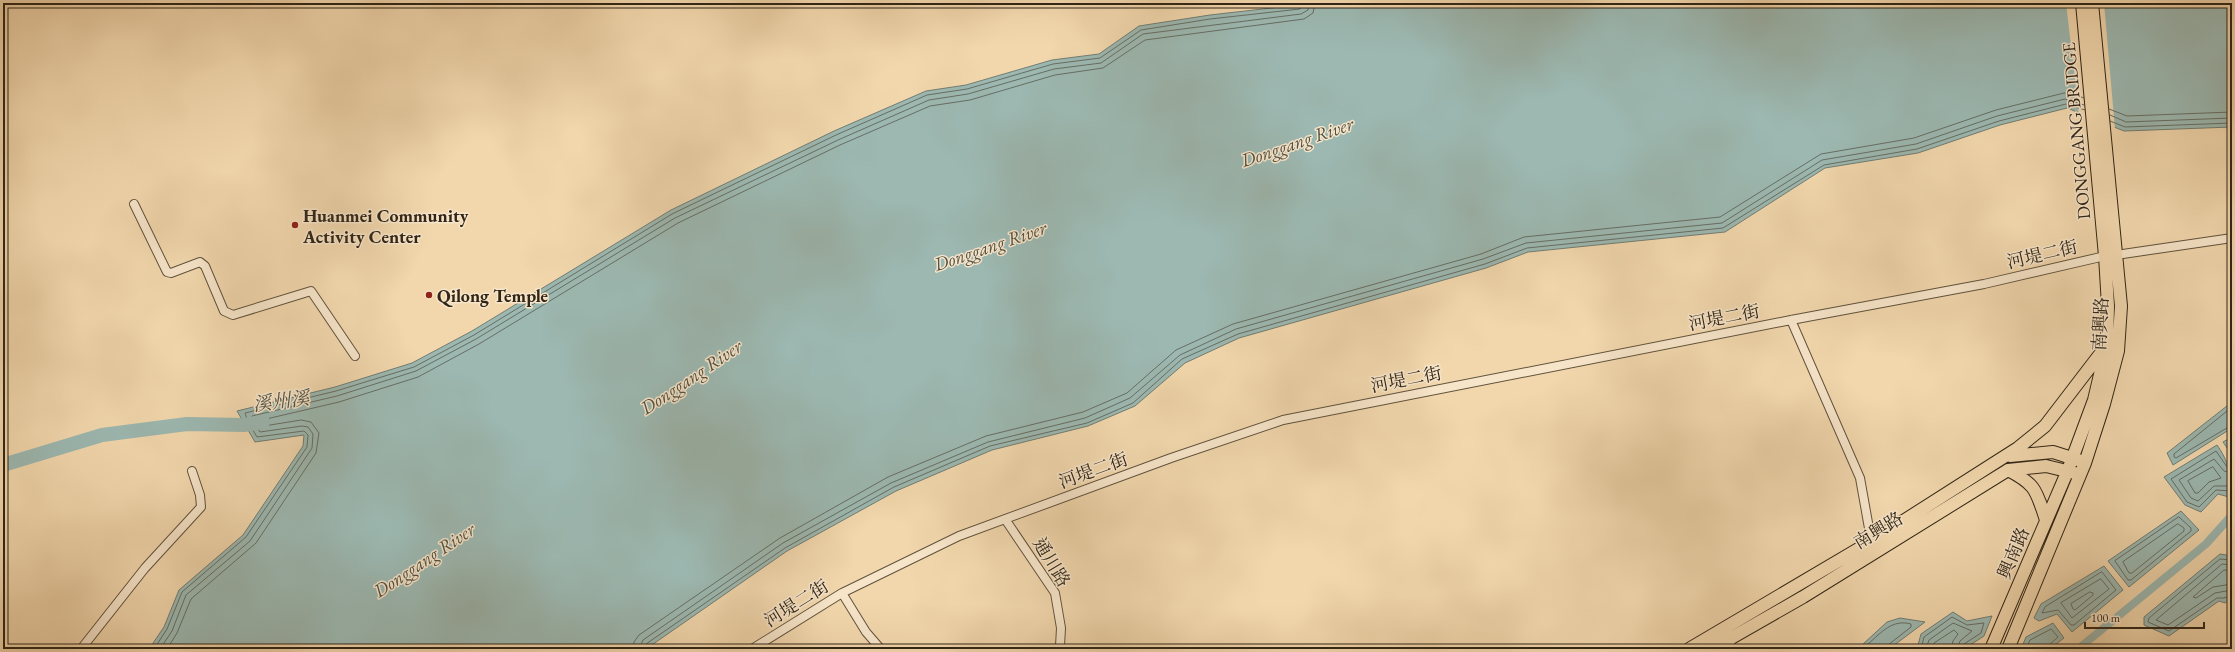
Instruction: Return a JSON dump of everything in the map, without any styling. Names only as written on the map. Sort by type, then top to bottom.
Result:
[{"type":"main road","name":"DONGGANG BRIDGE","points":[[2082,3],[2111,256]]},
{"type":"main road","name":"DONGGANG BRIDGE","points":[[2092,3],[2111,256]]},
{"type":"main road","name":"南興路","points":[[2068,470],[2094,400],[2107,345],[2111,256]]},
{"type":"main road","name":"南興路","points":[[1712,649],[1874,554],[2008,470],[2046,466],[2068,470],[2080,475],[2104,404],[2118,351],[2121,306],[2111,256]]},
{"type":"main road","name":"南興路","points":[[1689,649],[1728,640],[1872,541],[2018,448],[2045,426],[2107,345]]},
{"type":"main road","name":"南興路","points":[[2004,458],[2053,452],[2072,457],[2085,463]]},
{"type":"main road","points":[[2008,470],[2024,478],[2033,486],[2046,520]]},
{"type":"main road","name":"興南路","points":[[1991,649],[2068,470]]},
{"type":"main road","name":"興南路","points":[[2008,649],[2080,475]]},
{"type":"street","points":[[134,204],[167,272],[171,273],[200,262],[205,266],[224,311],[233,315],[311,291],[356,356]]},
{"type":"street","name":"河堤二街","points":[[752,649],[842,593],[959,536],[1171,458],[1283,420],[1791,320],[1984,284],[2111,256],[2232,238]]},
{"type":"street","points":[[1791,320],[1860,478],[1874,554]]},
{"type":"street","points":[[81,649],[144,568],[201,507],[200,495],[192,471]]},
{"type":"street","name":"通川路","points":[[1005,519],[1055,593],[1061,628],[1060,646],[1056,649]]},
{"type":"street","points":[[842,593],[866,632],[879,648]]},
{"type":"water","name":"Donggang River","points":[[1315,3],[2232,3],[2232,127],[2124,131],[2067,108],[2000,125],[1918,153],[1825,168],[1725,232],[1528,252],[1486,268],[1239,338],[1185,363],[1135,406],[1088,426],[992,450],[896,491],[787,551],[646,649],[149,649],[164,627],[179,590],[243,535],[303,446],[304,435],[255,442],[237,411],[335,387],[412,363],[472,331],[671,210],[834,131],[926,91],[966,85],[1052,60],[1099,54],[1139,26],[1210,15]]},
{"type":"water","points":[[2232,402],[2232,428],[2173,465],[2167,453]]},
{"type":"water","points":[[2232,437],[2232,455],[2223,442]]},
{"type":"water","points":[[2217,445],[2227,463],[2231,490],[2229,497],[2218,494],[2201,512],[2185,505],[2164,477]]},
{"type":"water","points":[[2181,511],[2199,530],[2129,587],[2108,561]]},
{"type":"water","points":[[2220,554],[2232,556],[2232,598],[2225,603],[2219,601],[2169,636],[2144,625],[2144,617]]},
{"type":"water","points":[[2104,566],[2123,590],[2072,632],[2057,614],[2039,621],[2034,618],[2041,604]]},
{"type":"water","points":[[1953,612],[1967,621],[1992,616],[1984,636],[1964,649],[1917,649],[1921,634]]},
{"type":"water","points":[[1900,618],[1925,622],[1889,649],[1866,649],[1862,645],[1887,622]]},
{"type":"water","points":[[2053,623],[2064,638],[2051,648],[2021,649],[2026,637]]},
{"type":"pier","points":[[2066,3],[2104,3],[2115,129],[2079,114]]},
{"type":"waterway","name":"溪州溪","points":[[3,465],[102,435],[187,424],[244,425],[263,422]]},
{"type":"waterway","points":[[2078,649],[2206,544],[2232,515]]},
{"type":"place","name":"Huanmei Community Activity Center","points":[[295,225]]},
{"type":"place","name":"Qilong Temple","points":[[429,295]]}]
